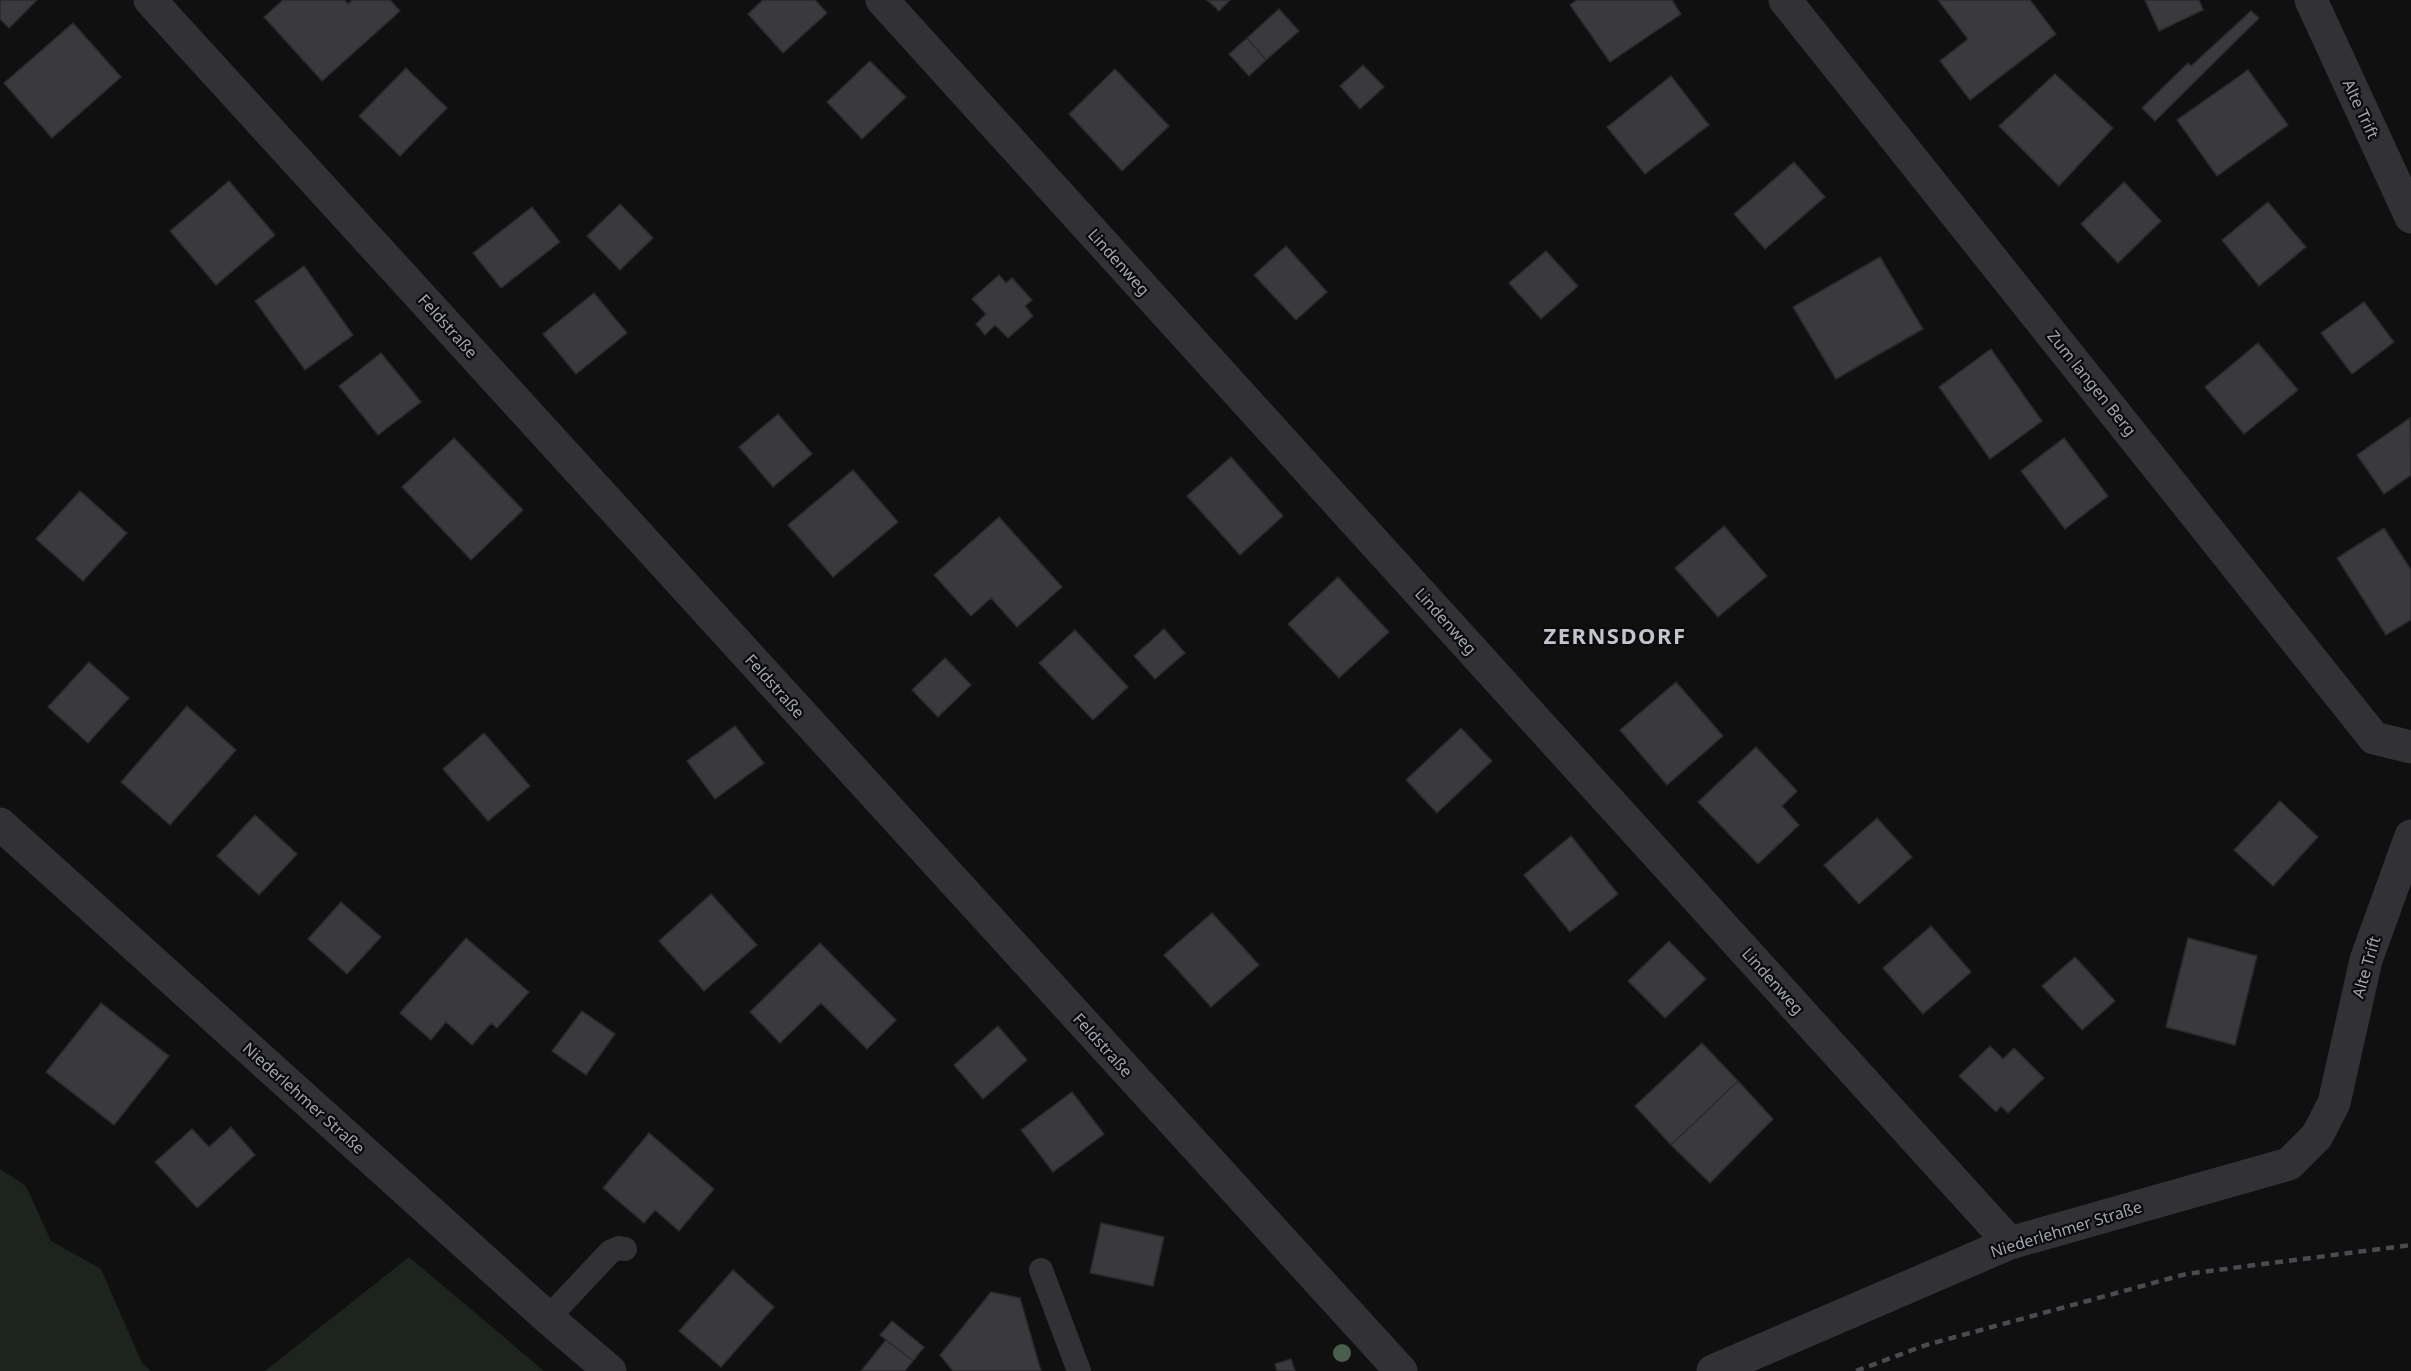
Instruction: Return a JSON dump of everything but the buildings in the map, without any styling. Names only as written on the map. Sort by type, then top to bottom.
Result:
[{"type":"street","name":"Feldstraße","points":[[150,0],[1401,1371]]},
{"type":"street","name":"Lindenweg","points":[[882,0],[2010,1243]]},
{"type":"street","name":"Zum langen Berg","points":[[1785,0],[2374,738],[2411,747]]},
{"type":"street","name":"Alte Trift","points":[[2311,0],[2411,217]]},
{"type":"street","name":"Niederlehmer Straße","points":[[0,824],[548,1318],[610,1371]]},
{"type":"street","name":"Alte Trift","points":[[2334,1102],[2366,960],[2411,836]]},
{"type":"street","name":"Niederlehmer Straße","points":[[1713,1371],[2010,1243],[2289,1164],[2317,1136],[2334,1102]]},
{"type":"lane","points":[[548,1318],[610,1252],[619,1248],[625,1249]]},
{"type":"lane","points":[[1041,1270],[1079,1371]]},
{"type":"shaded area","points":[[0,1169],[26,1186],[51,1241],[101,1269],[142,1363],[151,1371],[0,1371]]},
{"type":"shaded area","points":[[409,1257],[544,1371],[265,1371]]},
{"type":"railway","points":[[1856,1371],[1926,1345],[2186,1274],[2411,1245]]},
{"type":"district","name":"ZERNSDORF","points":[[1615,636]]}]
